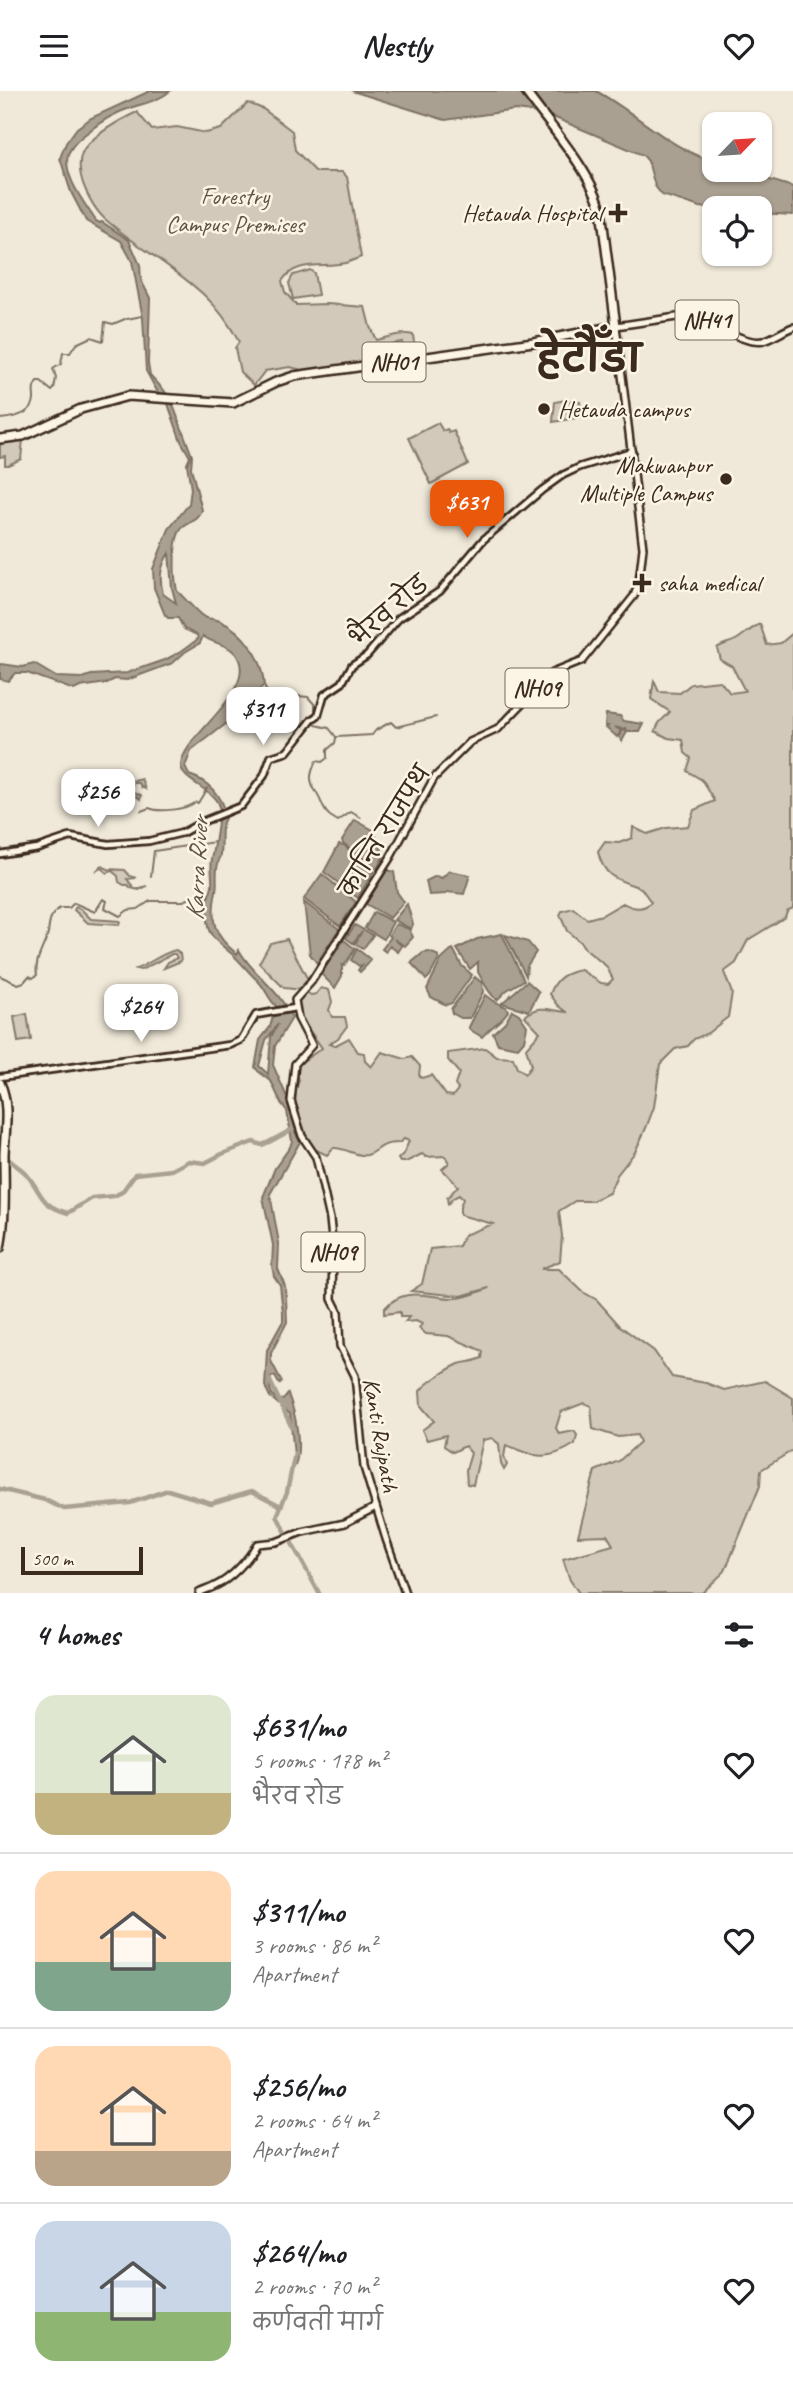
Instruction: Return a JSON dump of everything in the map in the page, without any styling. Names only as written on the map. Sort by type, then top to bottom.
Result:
[{"type":"highway","points":[[525,91],[586,174],[600,203],[616,326]]},
{"type":"highway","name":"NH01","points":[[0,439],[29,434],[80,409],[128,396],[236,403],[276,382],[294,376],[533,342],[616,326]]},
{"type":"highway","points":[[0,1083],[5,1095],[6,1119],[5,1205],[0,1248]]},
{"type":"main road","name":"NH41","points":[[616,326],[691,313],[724,330],[757,341],[793,327]]},
{"type":"main road","name":"कान्ति राजपथ","points":[[293,1008],[297,997],[311,982],[390,858],[434,778],[470,742],[494,732],[552,673],[582,661],[634,596],[642,569],[643,548],[616,326]]},
{"type":"main road","name":"भैरव रोड","points":[[0,854],[41,847],[71,837],[108,843],[149,841],[182,834],[204,821],[244,804],[264,776],[271,757],[288,752],[314,718],[323,696],[341,684],[352,665],[374,648],[399,618],[440,591],[483,540],[563,475],[594,461],[632,451]]},
{"type":"main road","points":[[0,1077],[230,1045],[241,1040],[256,1014],[293,1008]]},
{"type":"main road","name":"Kanti Rajpath","points":[[293,1008],[312,1045],[295,1064],[291,1101],[302,1136],[316,1157],[334,1249],[332,1299],[338,1316],[340,1346],[355,1376],[364,1467],[405,1593]]},
{"type":"main road","points":[[199,1593],[216,1586],[235,1571],[247,1560],[257,1544],[345,1523],[376,1507]]},
{"type":"green space","name":"Forestry Campus Premises","points":[[248,103],[263,109],[292,131],[295,150],[316,172],[342,172],[347,177],[361,257],[345,263],[295,270],[282,281],[285,292],[296,305],[365,307],[376,340],[400,334],[413,335],[416,357],[404,358],[402,342],[391,344],[387,352],[392,351],[394,360],[306,371],[290,367],[265,371],[254,385],[240,372],[235,348],[239,342],[214,305],[180,275],[106,220],[93,205],[80,173],[82,152],[111,126],[137,112],[152,130],[177,127],[206,133],[221,129]]},
{"type":"green space","points":[[310,270],[314,273],[318,295],[293,299],[289,283],[293,275]]},
{"type":"green space","points":[[555,402],[580,402],[582,417],[553,422]]},
{"type":"green space","points":[[438,423],[443,431],[454,431],[468,464],[431,484],[409,438]]},
{"type":"green space","points":[[23,440],[21,459],[5,465],[5,456],[0,457],[0,441]]},
{"type":"green space","points":[[760,624],[767,645],[781,643],[793,633],[793,908],[787,911],[785,917],[748,940],[736,963],[724,972],[732,993],[728,1017],[708,1033],[694,1039],[688,1046],[675,1049],[660,1064],[654,1107],[635,1152],[617,1175],[609,1193],[592,1201],[575,1201],[559,1211],[562,1236],[560,1261],[541,1269],[559,1269],[583,1292],[597,1300],[620,1326],[654,1351],[672,1377],[706,1383],[724,1390],[765,1381],[793,1398],[793,1450],[761,1470],[760,1486],[725,1571],[702,1593],[579,1593],[570,1580],[563,1559],[613,1545],[607,1535],[578,1536],[595,1471],[619,1461],[640,1442],[637,1435],[618,1437],[593,1429],[591,1406],[584,1403],[561,1412],[556,1428],[559,1434],[574,1431],[577,1435],[575,1444],[565,1450],[541,1456],[506,1445],[504,1457],[507,1465],[504,1470],[499,1444],[492,1438],[483,1440],[473,1485],[467,1484],[466,1470],[471,1453],[465,1446],[453,1452],[444,1446],[446,1435],[427,1440],[422,1430],[434,1421],[421,1406],[420,1391],[454,1366],[482,1358],[483,1351],[448,1336],[426,1334],[419,1328],[422,1324],[416,1321],[405,1322],[409,1317],[400,1317],[400,1312],[384,1314],[384,1309],[392,1301],[409,1295],[461,1298],[489,1288],[461,1296],[411,1291],[422,1284],[430,1249],[459,1246],[464,1235],[493,1224],[460,1215],[463,1199],[459,1195],[448,1204],[447,1198],[458,1186],[442,1169],[449,1163],[445,1156],[426,1157],[422,1154],[400,1162],[398,1159],[409,1141],[404,1139],[367,1155],[333,1148],[327,1155],[314,1149],[303,1135],[294,1094],[299,1081],[296,1066],[322,1048],[296,1003],[306,992],[311,995],[321,988],[329,990],[332,1002],[329,1010],[332,1017],[345,1017],[347,1026],[338,1038],[329,1044],[334,1046],[349,1038],[358,1052],[364,1053],[365,1061],[371,1067],[382,1052],[405,1059],[412,1057],[420,1066],[419,1076],[422,1078],[431,1075],[446,1095],[453,1096],[458,1089],[455,1085],[459,1073],[448,1060],[448,1053],[485,1048],[497,1057],[513,1058],[517,1068],[525,1074],[531,1066],[526,1048],[540,1032],[525,1016],[541,1009],[567,1012],[550,994],[558,980],[581,970],[601,983],[608,984],[613,979],[606,966],[567,931],[560,915],[562,911],[573,908],[587,919],[602,915],[623,903],[637,908],[645,907],[651,902],[641,888],[608,873],[598,852],[605,842],[619,843],[632,838],[633,827],[647,834],[666,828],[688,826],[694,810],[715,801],[702,780],[687,771],[691,758],[685,753],[683,740],[668,738],[655,731],[670,712],[651,699],[654,681],[659,692],[680,693],[691,684],[720,681],[730,693],[745,691],[732,666],[720,659],[717,648],[736,640]]},
{"type":"green space","points":[[142,779],[146,789],[140,783],[135,783],[131,788],[142,795],[141,799],[137,796],[127,800],[110,795],[124,782]]},
{"type":"green space","points":[[102,866],[125,870],[136,878],[127,879],[135,889],[119,882],[118,876],[112,871],[107,873],[101,868],[96,871]]},
{"type":"green space","points":[[76,907],[91,919],[120,921],[119,925],[88,923],[74,910]]},
{"type":"green space","points":[[287,939],[309,982],[303,990],[284,988],[259,963],[270,943]]},
{"type":"green space","points":[[176,950],[181,961],[164,968],[168,962],[177,958],[172,954],[141,970],[136,969],[166,954]]},
{"type":"green space","points":[[27,1014],[31,1040],[18,1042],[14,1017]]},
{"type":"shaded area","points":[[150,91],[170,91],[119,112],[93,128],[80,138],[69,152],[68,169],[75,188],[96,221],[102,222],[129,240],[140,265],[141,280],[150,298],[150,375],[173,405],[192,456],[191,468],[202,510],[194,521],[179,533],[175,558],[177,591],[204,617],[220,621],[237,632],[251,647],[263,675],[264,685],[236,716],[191,751],[185,767],[189,775],[203,781],[213,790],[226,816],[217,867],[213,911],[215,927],[229,947],[237,954],[239,950],[280,999],[292,1018],[275,1046],[273,1065],[293,1111],[295,1132],[300,1142],[270,1194],[279,1243],[278,1269],[285,1286],[287,1322],[271,1353],[271,1361],[282,1382],[279,1384],[275,1376],[271,1377],[270,1388],[279,1401],[288,1394],[291,1402],[298,1440],[295,1466],[290,1414],[270,1397],[265,1386],[267,1350],[283,1321],[283,1313],[280,1285],[272,1266],[273,1245],[263,1197],[275,1168],[292,1141],[287,1111],[271,1081],[255,1067],[260,1040],[270,1027],[276,1006],[258,981],[210,933],[207,901],[212,886],[211,862],[219,807],[211,795],[186,776],[181,766],[184,754],[193,741],[230,697],[238,682],[241,667],[235,653],[203,636],[200,643],[173,663],[127,680],[115,679],[74,690],[27,673],[15,673],[8,681],[0,679],[2,664],[22,667],[34,664],[56,677],[83,678],[127,673],[165,660],[198,639],[197,635],[184,629],[178,618],[168,618],[165,615],[154,588],[153,569],[169,529],[189,504],[191,489],[187,464],[190,457],[181,441],[167,401],[157,391],[146,371],[143,318],[132,261],[121,241],[86,221],[71,192],[60,158],[66,143],[77,128],[91,118]],"holes":[[[169,553],[172,588],[176,603],[163,594],[162,588],[162,568]],[[278,1024],[271,1037],[268,1074],[259,1066],[266,1040]]]},
{"type":"shaded area","points":[[352,91],[596,91],[667,139],[702,158],[702,182],[772,181],[793,187],[793,215],[772,214],[772,196],[702,196],[702,207],[662,195],[655,186],[648,161],[643,155],[546,114],[516,110],[445,120]]},
{"type":"shaded area","points":[[606,714],[620,716],[624,721],[644,724],[640,732],[627,732],[622,741],[619,737],[627,728],[625,730],[615,727],[621,731],[617,737],[605,725]]},
{"type":"shaded area","points":[[355,820],[373,830],[384,855],[377,869],[343,843],[342,840]]},
{"type":"shaded area","points":[[339,844],[344,845],[374,871],[358,898],[324,872]]},
{"type":"shaded area","points":[[387,870],[394,872],[397,892],[404,902],[390,918],[366,904]]},
{"type":"shaded area","points":[[449,871],[470,875],[464,894],[447,892],[429,895],[426,881],[436,876],[442,878]]},
{"type":"shaded area","points":[[322,874],[356,902],[340,926],[304,899]]},
{"type":"shaded area","points":[[304,902],[339,929],[317,963],[310,954]]},
{"type":"shaded area","points":[[407,904],[413,924],[411,929],[394,920]]},
{"type":"shaded area","points":[[374,912],[393,922],[384,939],[365,928]]},
{"type":"shaded area","points":[[396,924],[409,929],[413,937],[405,946],[394,939],[402,946],[398,952],[390,946],[386,952],[382,949]]},
{"type":"shaded area","points":[[355,925],[373,935],[363,949],[355,944],[362,931],[353,943],[346,938]]},
{"type":"shaded area","points":[[502,934],[524,980],[497,1000],[478,972],[478,962],[470,969],[457,949],[477,939]]},
{"type":"shaded area","points":[[505,935],[528,942],[536,952],[527,966],[526,976]]},
{"type":"shaded area","points":[[344,940],[355,949],[344,966],[342,965],[342,976],[335,988],[321,974]]},
{"type":"shaded area","points":[[357,949],[370,959],[360,972],[358,970],[362,965],[359,966],[351,960]]},
{"type":"shaded area","points":[[453,949],[462,966],[472,975],[452,1003],[446,1005],[431,997],[427,989],[441,960]]},
{"type":"shaded area","points":[[423,953],[437,955],[439,959],[426,980],[411,963]]},
{"type":"shaded area","points":[[475,977],[482,983],[483,992],[470,1018],[461,1018],[452,1013],[451,1009]]},
{"type":"shaded area","points":[[527,981],[539,992],[529,1011],[502,1003]]},
{"type":"shaded area","points":[[485,995],[506,1007],[508,1011],[482,1037],[469,1027]]},
{"type":"shaded area","points":[[512,1010],[519,1014],[527,1026],[524,1041],[518,1048],[498,1044],[493,1033],[505,1022]]},
{"type":"waterway","points":[[127,319],[142,316]]},
{"type":"waterway","points":[[0,419],[21,415],[30,409],[37,382],[52,391],[54,389],[56,378],[53,369],[61,364],[63,353],[70,353],[76,344],[91,337],[103,341],[105,322],[113,324],[125,319]]},
{"type":"waterway","points":[[264,686],[269,696],[308,697],[315,705],[316,725],[329,728],[336,737]]},
{"type":"waterway","points":[[337,737],[372,735],[391,722],[396,727],[436,717]]},
{"type":"waterway","points":[[327,758],[327,750],[335,743],[336,738]]},
{"type":"waterway","points":[[326,759],[322,762],[316,761],[311,782],[329,815]]},
{"type":"waterway","points":[[196,802],[198,803],[207,788]]},
{"type":"waterway","points":[[141,811],[149,808],[173,810],[194,803]]},
{"type":"waterway","points":[[330,816],[338,821],[351,812],[361,818]]},
{"type":"waterway","points":[[189,846],[215,842]]},
{"type":"waterway","points":[[151,876],[154,851],[187,846]]},
{"type":"waterway","points":[[0,976],[18,984],[29,976],[33,978],[37,975],[38,959],[50,920],[60,908],[69,908],[74,903],[95,912],[103,899],[107,901],[105,908],[120,916],[150,901],[183,901],[209,894]]},
{"type":"waterway","points":[[6,1156],[25,1172],[47,1202],[68,1213],[92,1198],[114,1196],[122,1192],[135,1174],[172,1170],[189,1161],[205,1163],[253,1142],[262,1145],[293,1129]]},
{"type":"waterway","name":"Karra River","points":[[269,1379],[292,1428]]},
{"type":"waterway","name":"Karra River","points":[[295,1453],[287,1492],[277,1516],[319,1593]]},
{"type":"waterway","points":[[0,1489],[45,1500],[64,1509],[130,1503],[168,1490],[211,1503],[252,1491],[281,1506]]},
{"type":"place","name":"Hetauda Hospital","points":[[618,213]]},
{"type":"place","name":"Hetauda campus","points":[[544,409]]},
{"type":"place","name":"Makwanpur Multiple Campus","points":[[726,479]]},
{"type":"place","name":"saha medical","points":[[642,583]]},
{"type":"district","name":"हेटौँडा","points":[[589,358]]}]
